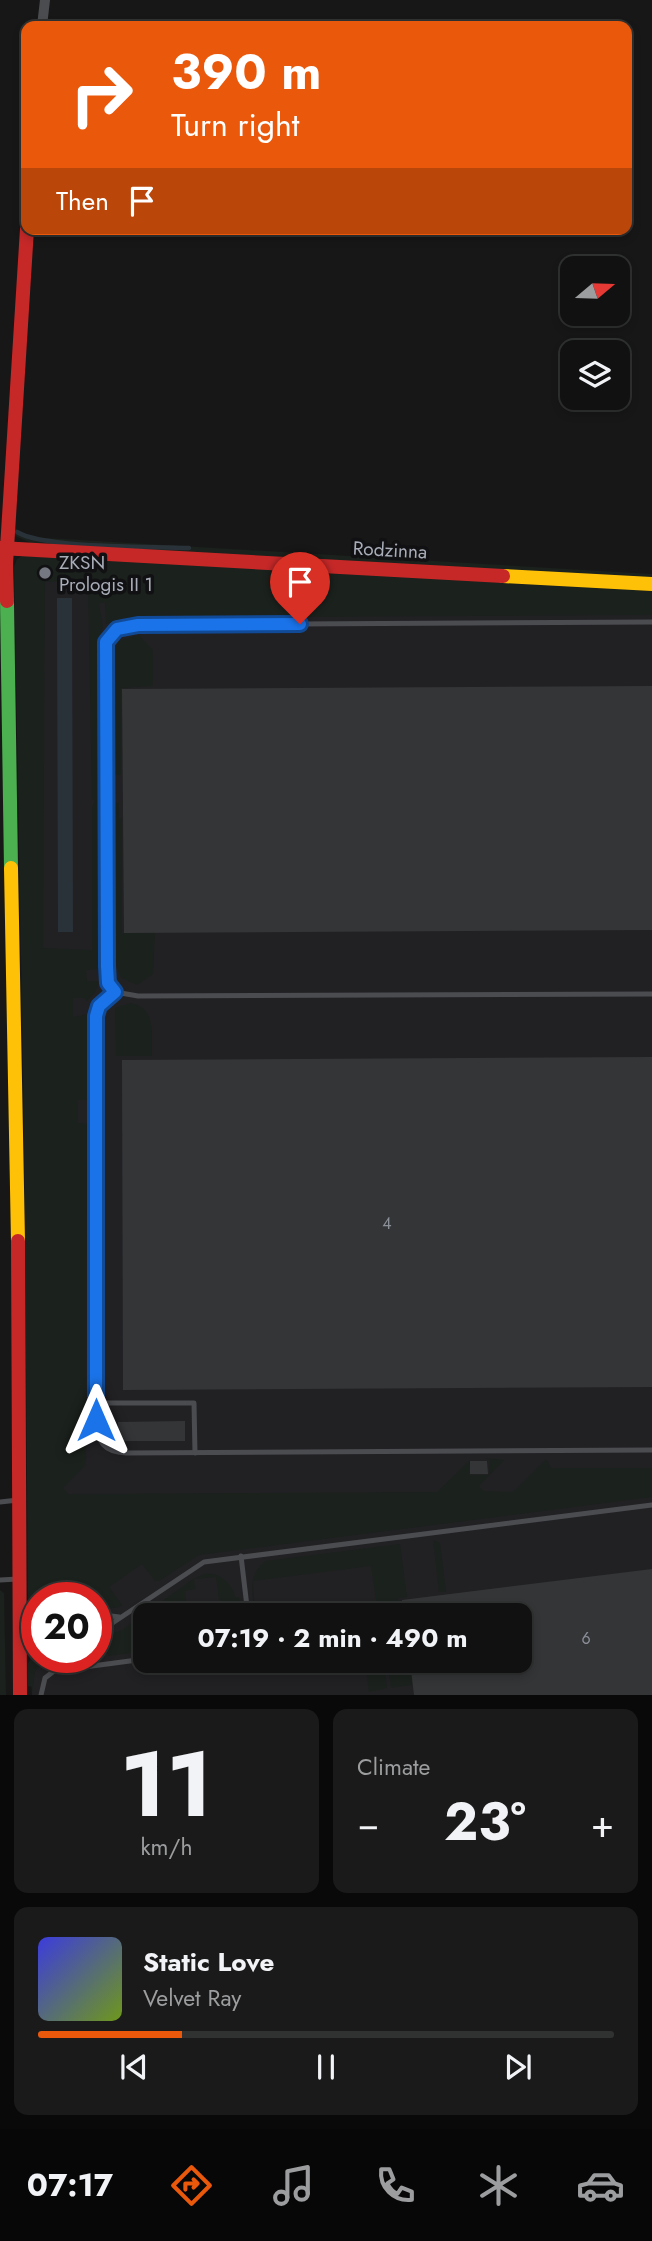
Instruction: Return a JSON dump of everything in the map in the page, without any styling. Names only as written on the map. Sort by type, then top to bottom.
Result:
[{"type":"street","points":[[43,21],[45,0]]},
{"type":"street","points":[[19,1695],[18,1237],[3,549],[27,235]]},
{"type":"street","name":"Rodzinna","points":[[3,549],[652,584]]},
{"type":"lane","points":[[652,622],[138,625],[113,631],[105,647],[107,966],[108,983],[115,992],[138,996],[652,994]]},
{"type":"lane","points":[[115,992],[99,1006],[96,1016],[96,1403],[97,1434],[100,1442],[109,1451],[195,1453],[652,1450]]},
{"type":"lane","points":[[96,1403],[194,1403],[195,1453]]},
{"type":"lane","points":[[0,1502],[18,1500]]},
{"type":"lane","points":[[112,1623],[200,1563],[652,1505]]},
{"type":"lane","points":[[241,1556],[247,1603]]},
{"type":"lane","points":[[0,1580],[18,1580]]},
{"type":"lane","points":[[112,1616],[119,1617]]},
{"type":"lane","points":[[41,1695],[45,1678],[54,1671],[133,1661]]},
{"type":"shaded area","points":[[15,528],[30,537],[652,574],[652,579],[33,544],[15,536]]},
{"type":"shaded area","points":[[24,555],[652,590],[652,615],[123,618],[106,624],[105,603],[99,603],[103,627],[98,641],[100,969],[86,970],[87,981],[99,981],[96,991],[87,1001],[84,998],[73,998],[73,1017],[87,1014],[87,1100],[78,1100],[78,1123],[87,1124],[86,1465],[63,1488],[68,1494],[437,1492],[470,1460],[469,1475],[489,1475],[490,1460],[485,1458],[504,1460],[479,1486],[484,1491],[513,1492],[546,1459],[551,1468],[652,1468],[652,1497],[199,1555],[159,1581],[155,1581],[142,1564],[112,1585],[112,1582],[28,1582],[24,1121],[14,567],[17,559]],"holes":[[[45,582],[88,582],[92,799],[95,800],[92,808],[92,950],[43,948]]]},
{"type":"shaded area","points":[[58,568],[652,599],[652,1695],[32,1695],[31,1673],[112,1673],[112,1582],[31,1582],[42,575],[57,576]]},
{"type":"shaded area","points":[[57,598],[72,598],[73,932],[58,932]]},
{"type":"shaded area","points":[[139,635],[153,650],[153,686],[121,688],[121,775],[113,775],[113,652],[119,641]]},
{"type":"shaded area","points":[[114,803],[119,803],[119,818],[122,818],[122,933],[155,933],[153,974],[138,985],[121,978],[115,962]]},
{"type":"shaded area","points":[[131,1003],[145,1010],[149,1016],[152,1056],[116,1056],[115,1008]]},
{"type":"shaded area","points":[[433,1540],[440,1543],[446,1592],[439,1592]]},
{"type":"shaded area","points":[[400,1544],[407,1597],[398,1598],[399,1603],[376,1603],[371,1566],[253,1581],[253,1603],[252,1593],[253,1579],[266,1561]]},
{"type":"shaded area","points":[[204,1574],[220,1577],[228,1583],[236,1598],[239,1597],[239,1603],[219,1603],[216,1577],[194,1579],[195,1589],[185,1591],[186,1603],[159,1603],[193,1579]]},
{"type":"shaded area","points":[[0,1590],[4,1593],[6,1695],[0,1695]]},
{"type":"shaded area","points":[[112,1591],[122,1605],[112,1608]]},
{"type":"shaded area","points":[[133,1622],[133,1653],[112,1655],[112,1633]]},
{"type":"shaded area","points":[[28,1673],[35,1673],[32,1695],[32,1687],[28,1686]]},
{"type":"shaded area","points":[[367,1673],[385,1673],[387,1688],[369,1692]]},
{"type":"shaded area","points":[[389,1673],[410,1673],[412,1685],[391,1688]]},
{"type":"building","points":[[652,686],[652,930],[124,933],[122,689]]},
{"type":"building","points":[[652,1057],[652,1387],[123,1390],[122,1060]]},
{"type":"building","points":[[185,1421],[185,1441],[118,1441],[118,1422]]},
{"type":"building","points":[[470,1461],[487,1461],[488,1474],[470,1474]]},
{"type":"building","points":[[652,1569],[652,1695],[414,1695],[411,1673],[532,1673],[532,1603],[402,1603],[402,1600]]},
{"type":"waterway","points":[[17,532],[74,544],[189,548]]},
{"type":"traffic: fast","points":[[7,601],[11,868]]},
{"type":"traffic: slow","points":[[503,576],[652,584]]},
{"type":"traffic: slow","points":[[11,868],[18,1241]]},
{"type":"traffic: jam","points":[[7,601],[6,564],[27,235]]},
{"type":"traffic: jam","points":[[0,548],[503,576]]},
{"type":"traffic: jam","points":[[18,1241],[20,1695]]},
{"type":"place","name":"ZKSN Prologis II 1","points":[[45,573]]},
{"type":"route","points":[[96,1420],[96,1016],[99,1006],[115,992],[108,983],[107,966],[107,638],[117,629],[138,625],[300,624]]}]
